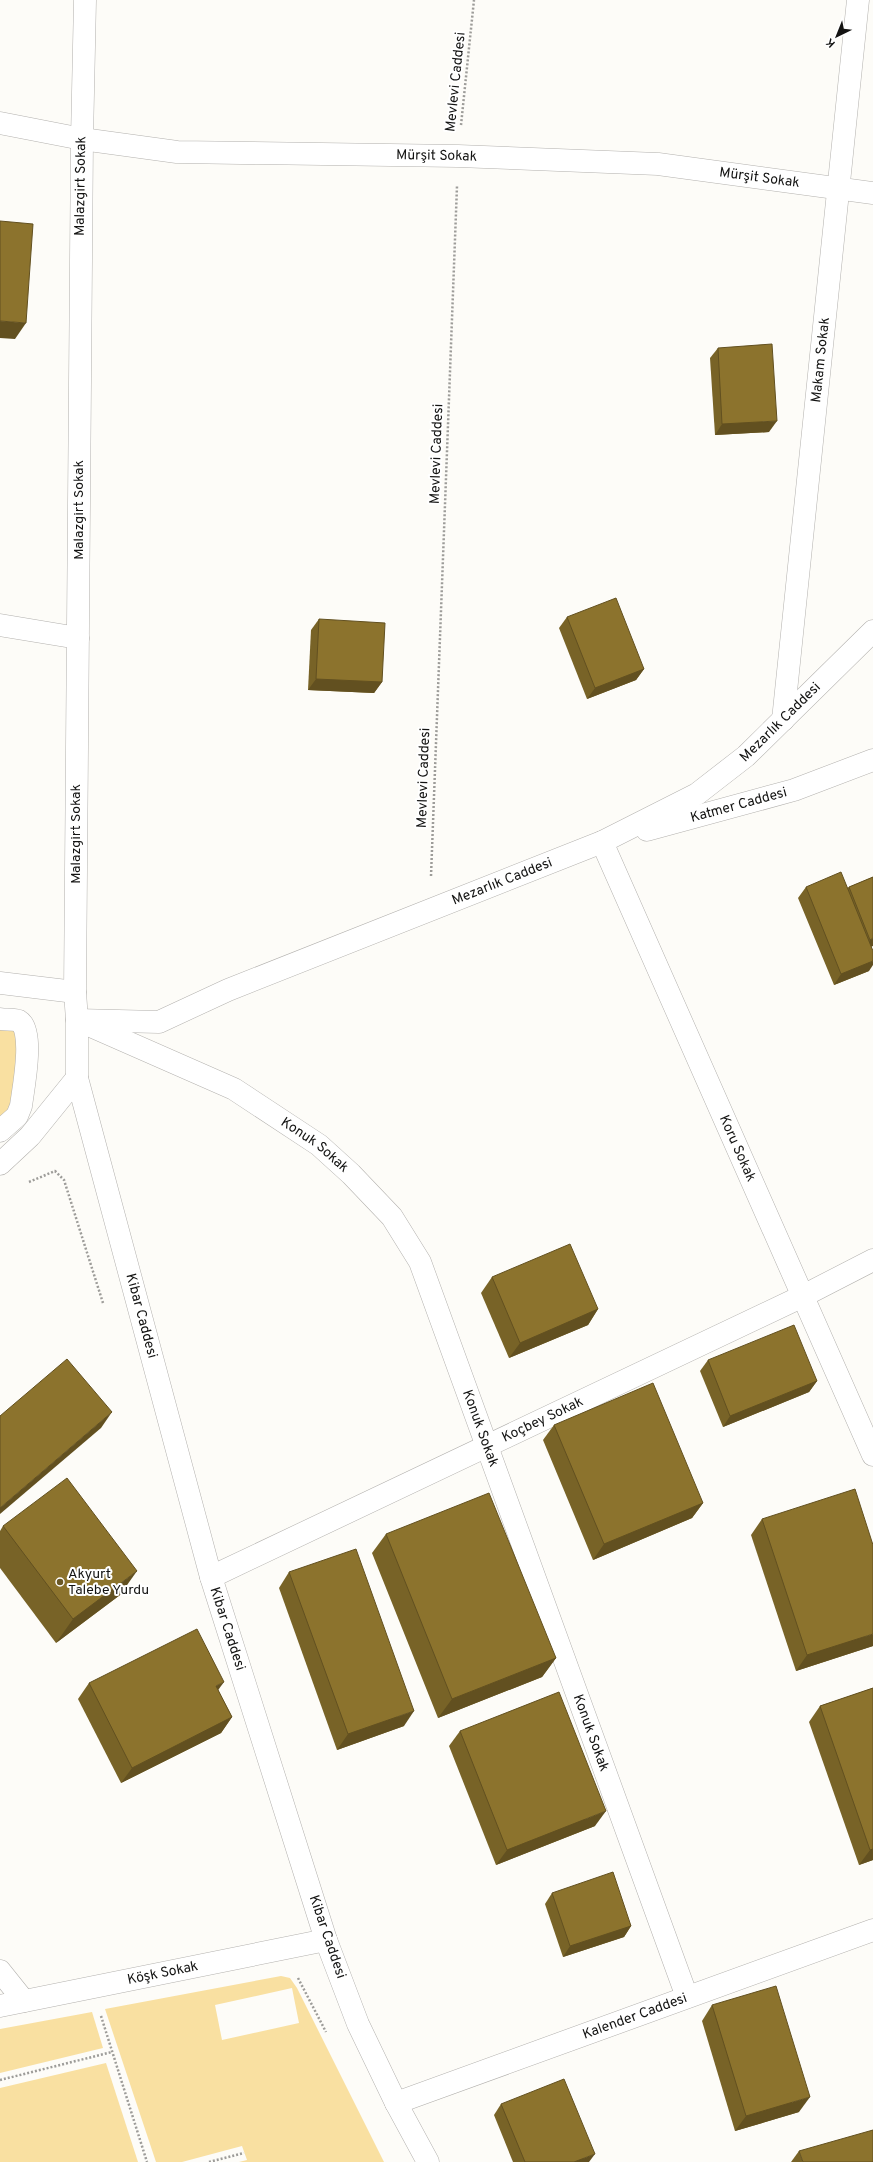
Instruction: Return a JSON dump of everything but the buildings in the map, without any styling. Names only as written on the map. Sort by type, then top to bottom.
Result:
[{"type":"street","name":"Malazgirt Sokak","points":[[77,1020],[75,992],[82,139],[85,0]]},
{"type":"street","name":"Makam Sokak","points":[[783,720],[858,0]]},
{"type":"street","name":"Mürşit Sokak","points":[[0,123],[82,139],[177,152],[458,156],[658,164],[838,187],[873,193]]},
{"type":"street","points":[[0,625],[78,638]]},
{"type":"street","name":"Mezarlık Caddesi","points":[[77,1020],[160,1022],[228,990],[429,909],[602,842],[697,794],[746,756],[873,631]]},
{"type":"street","name":"Katmer Caddesi","points":[[602,842],[794,790],[873,760]]},
{"type":"street","name":"Koru Sokak","points":[[602,842],[873,1455]]},
{"type":"street","points":[[0,983],[75,992]]},
{"type":"street","points":[[0,1019],[18,1020],[23,1024],[28,1042],[21,1106],[17,1116],[0,1131]]},
{"type":"street","name":"Kibar Caddesi","points":[[77,1020],[77,1078],[211,1577],[326,1940],[358,2024],[396,2103],[428,2162]]},
{"type":"street","name":"Konuk Sokak","points":[[77,1020],[234,1090],[319,1145],[351,1174],[392,1217],[420,1262],[687,1997]]},
{"type":"street","points":[[0,1164],[30,1136],[77,1078]]},
{"type":"street","name":"Koçbey Sokak","points":[[211,1577],[803,1296],[873,1260]]},
{"type":"street","name":"Kalender Caddesi","points":[[396,2103],[873,1930]]},
{"type":"street","name":"Köşk Sokak","points":[[0,2006],[326,1940]]},
{"type":"street","points":[[0,1971],[24,2001]]},
{"type":"path","name":"Mevlevi Caddesi","points":[[429,909],[458,156],[474,0]]},
{"type":"path","points":[[24,1184],[55,1171],[64,1180],[105,1308]]},
{"type":"path","points":[[296,1976],[329,2038]]},
{"type":"path","points":[[99,2011],[147,2162]]},
{"type":"path","points":[[0,2080],[112,2052]]},
{"type":"path","points":[[209,2162],[244,2153]]},
{"type":"shaded area","points":[[0,1023],[17,1025],[23,1040],[13,1112],[0,1124]]},
{"type":"shaded area","points":[[281,1976],[290,1978],[297,1988],[384,2162],[239,2162],[247,2160],[242,2146],[182,2162],[156,2162],[105,2009]],"holes":[[[292,1988],[299,2023],[222,2040],[215,2005]]]},
{"type":"shaded area","points":[[92,2012],[103,2048],[0,2073],[0,2029]]},
{"type":"shaded area","points":[[106,2063],[138,2162],[0,2162],[0,2088]]},
{"type":"place","name":"Akyurt Talebe Yurdu","points":[[60,1582]]}]
